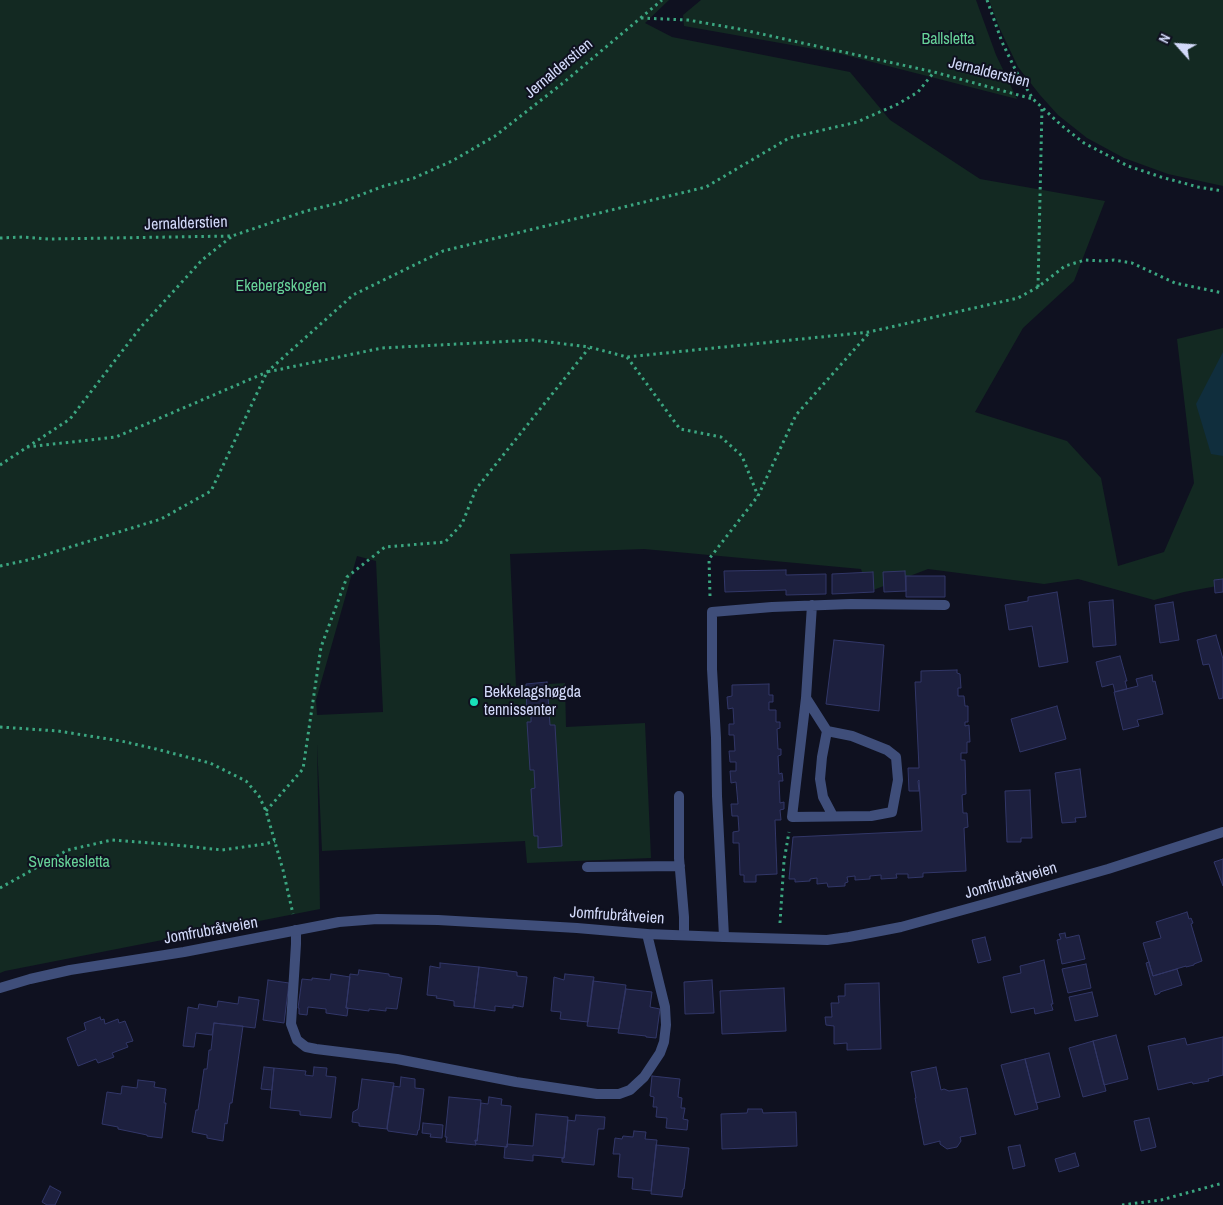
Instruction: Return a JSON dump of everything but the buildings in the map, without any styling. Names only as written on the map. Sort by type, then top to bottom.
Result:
[{"type":"street","points":[[812,605],[806,698],[792,817],[871,816],[892,812],[898,780],[896,757],[887,750],[852,736],[827,731]]},
{"type":"street","points":[[724,937],[712,669],[712,612],[812,605],[944,605]]},
{"type":"street","points":[[806,698],[827,731],[820,779],[823,797],[833,816]]},
{"type":"street","points":[[679,796],[680,866],[684,935]]},
{"type":"street","name":"Jomfrubråtveien","points":[[0,988],[70,970],[184,952],[339,922],[377,919],[537,925],[647,934],[826,940],[901,927],[1108,869],[1223,832]]},
{"type":"street","points":[[587,867],[680,866]]},
{"type":"street","points":[[295,930],[296,944],[291,1024],[297,1040],[306,1047],[397,1059],[516,1082],[604,1094],[619,1094],[630,1090],[644,1077],[660,1053],[664,1042],[666,1026],[665,1007],[647,934]]},
{"type":"path","points":[[640,18],[662,0]]},
{"type":"path","name":"Jernalderstien","points":[[986,0],[1002,42],[1016,71],[1033,99]]},
{"type":"path","name":"Jernalderstien","points":[[0,238],[232,236],[414,178],[452,162],[495,136],[563,83],[640,18],[688,20],[739,28],[934,72],[1033,99]]},
{"type":"path","points":[[0,566],[28,560],[161,519],[211,491],[267,372],[353,295],[443,251],[706,187],[789,138],[856,122],[898,104],[918,92],[934,72]]},
{"type":"path","points":[[1033,99],[1084,143],[1128,166],[1198,187],[1223,191]]},
{"type":"path","points":[[1038,287],[1042,107]]},
{"type":"path","points":[[0,465],[70,418],[140,328],[202,260],[232,236]]},
{"type":"path","points":[[27,448],[116,437],[267,372],[382,348],[533,340],[589,347],[627,357],[869,332],[1018,298],[1038,287],[1065,266],[1085,260],[1114,260],[1132,263],[1176,283],[1223,293]]},
{"type":"path","points":[[712,612],[709,559],[758,496],[796,415],[869,332]]},
{"type":"path","points":[[266,811],[303,769],[321,647],[347,578],[385,547],[445,542],[462,524],[476,489],[589,347]]},
{"type":"path","points":[[627,357],[680,429],[721,437],[742,456],[758,496]]},
{"type":"path","points":[[0,727],[82,734],[156,749],[210,763],[246,780],[260,796],[266,811],[283,870],[292,907],[295,930]]},
{"type":"path","points":[[780,939],[784,861],[792,817]]},
{"type":"path","points":[[0,888],[68,850],[112,840],[222,850],[274,841]]},
{"type":"path","points":[[1122,1205],[1161,1200],[1223,1183]]},
{"type":"green space","name":"Ekebergskogen","points":[[0,0],[669,0],[645,23],[672,37],[850,72],[890,120],[980,179],[1105,201],[1074,281],[1023,328],[975,412],[1067,441],[1101,478],[1118,566],[1164,552],[1194,483],[1177,339],[1223,328],[1223,585],[1154,600],[1078,579],[1044,584],[928,569],[868,592],[861,569],[644,549],[510,554],[516,686],[565,683],[566,727],[645,723],[651,858],[527,863],[525,841],[322,851],[317,744],[320,909],[0,973]],"holes":[[[357,556],[376,561],[383,712],[317,715],[316,700]]]},
{"type":"green space","name":"Ballsletta","points":[[701,0],[976,0],[996,55],[1017,99],[837,53],[684,26],[683,15]]},
{"type":"green space","name":"Ballsletta","points":[[989,0],[1223,0],[1223,186],[1168,174],[1124,158],[1087,138],[1058,115],[1018,67],[999,27]]},
{"type":"water","points":[[1223,352],[1223,456],[1211,454],[1196,404]]},
{"type":"place","name":"Bekkelagshøgda tennissenter","points":[[474,702]]},
{"type":"park label","name":"Svenskesletta","points":[[69,863]]}]
